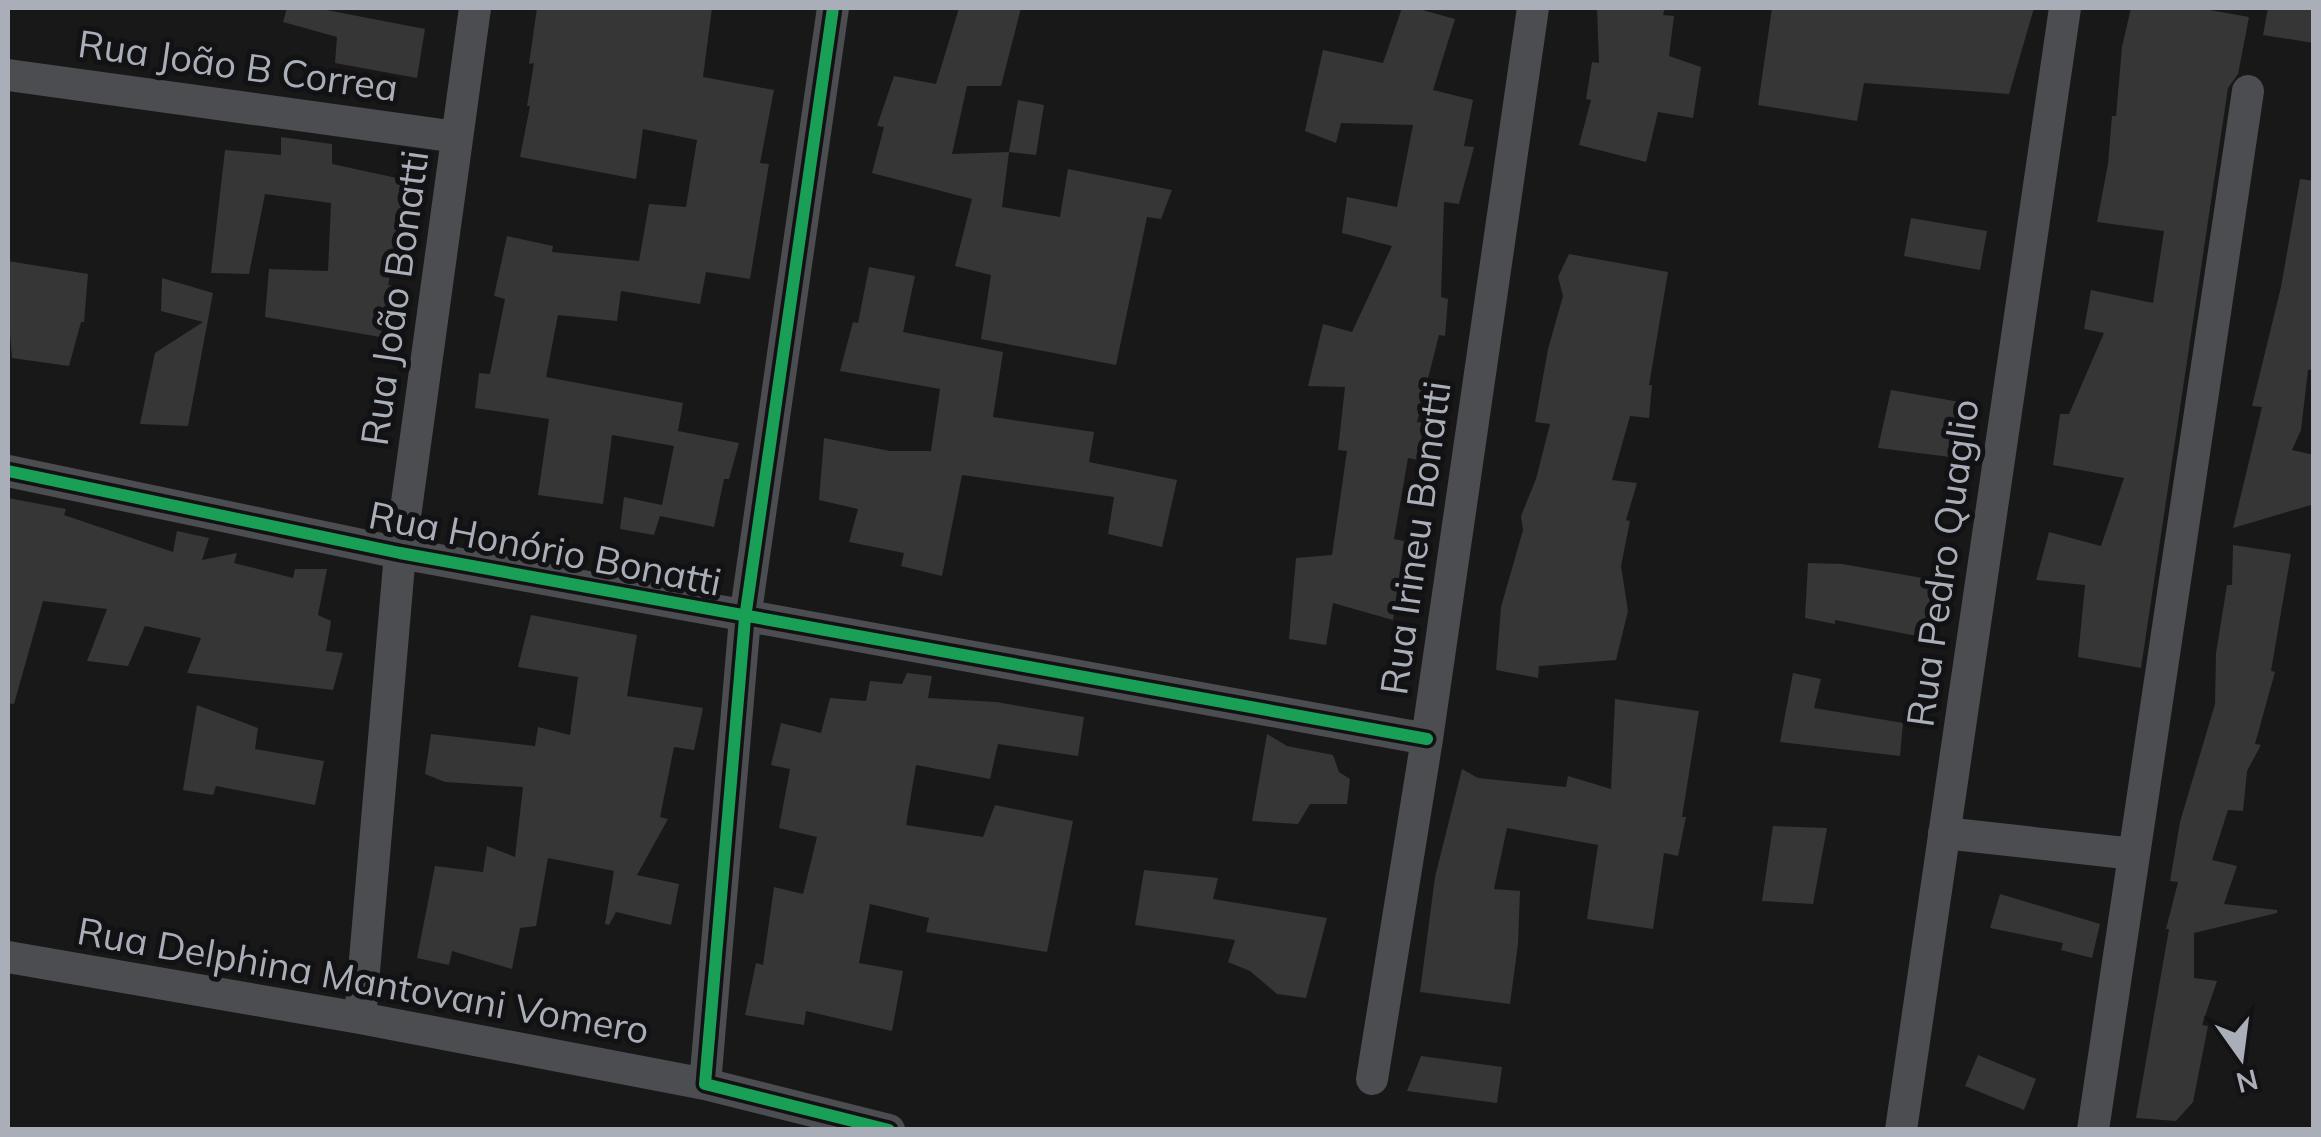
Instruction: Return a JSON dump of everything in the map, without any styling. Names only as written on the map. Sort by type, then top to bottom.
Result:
[{"type":"street","name":"Rua João Bonatti","points":[[360,1018],[400,553],[475,8]]},
{"type":"street","points":[[704,1084],[745,618],[833,8]]},
{"type":"street","name":"Rua Irineu Bonatti","points":[[1372,1079],[1427,739],[1532,8]]},
{"type":"street","name":"Rua Pedro Quaglio","points":[[1902,1130],[2065,8]]},
{"type":"street","name":"Rua João B Correa","points":[[8,75],[457,137]]},
{"type":"street","points":[[2092,1130],[2248,91]]},
{"type":"street","name":"Rua Honório Bonatti","points":[[8,471],[400,553],[1427,739]]},
{"type":"street","points":[[1944,833],[2134,854]]},
{"type":"street","name":"Rua Delphina Mantovani Vomero","points":[[8,957],[360,1018],[704,1084],[888,1130]]},
{"type":"building","points":[[287,8],[316,8],[425,29],[417,78],[335,63],[337,37],[283,22]]},
{"type":"building","points":[[537,8],[712,8],[703,77],[774,90],[760,163],[769,164],[750,279],[706,272],[700,304],[621,291],[617,321],[558,315],[546,377],[683,403],[678,431],[739,443],[729,479],[724,479],[714,527],[660,516],[654,535],[620,529],[624,497],[662,505],[674,446],[612,435],[603,504],[538,495],[549,419],[475,408],[479,373],[490,374],[505,299],[494,296],[507,236],[553,246],[552,252],[639,261],[649,204],[686,207],[697,140],[643,129],[636,179],[520,157],[530,106],[534,63],[529,64]]},
{"type":"building","points":[[959,8],[1021,8],[1001,86],[967,86],[952,154],[1009,152],[1002,207],[1060,217],[1068,169],[1172,190],[1161,219],[1147,217],[1116,365],[981,339],[991,275],[955,266],[972,199],[872,173],[884,127],[877,126],[894,76],[936,84]]},
{"type":"building","points":[[1402,8],[1455,19],[1433,90],[1473,100],[1464,146],[1474,147],[1459,204],[1444,202],[1441,297],[1448,299],[1445,336],[1439,335],[1417,422],[1424,423],[1418,460],[1408,458],[1394,539],[1404,541],[1393,620],[1333,603],[1326,645],[1289,639],[1296,558],[1332,555],[1347,451],[1338,450],[1345,387],[1308,386],[1323,324],[1352,332],[1392,246],[1342,233],[1347,197],[1397,207],[1413,125],[1341,123],[1336,143],[1305,131],[1323,50],[1383,63]]},
{"type":"building","points":[[1597,8],[1665,8],[1663,15],[1674,16],[1669,56],[1701,67],[1693,118],[1658,112],[1646,162],[1579,145],[1591,100],[1586,99],[1592,62],[1599,63]]},
{"type":"building","points":[[1772,8],[2034,8],[2009,94],[1864,83],[1857,121],[1758,105]]},
{"type":"building","points":[[2131,8],[2198,8],[2249,17],[2238,74],[2228,88],[2141,668],[2078,657],[2085,585],[2036,580],[2049,532],[2101,546],[2124,478],[2053,465],[2060,414],[2069,414],[2104,333],[2084,329],[2091,290],[2153,303],[2164,231],[2097,222]]},
{"type":"building","points":[[2268,8],[2314,8],[2314,43],[2263,35]]},
{"type":"building","points":[[1018,100],[1044,105],[1036,155],[1009,152]]},
{"type":"building","points":[[281,137],[332,144],[332,164],[406,180],[404,215],[388,285],[395,286],[380,337],[265,317],[269,269],[328,271],[331,203],[265,194],[249,274],[211,273],[225,150],[281,155]]},
{"type":"building","points":[[2300,179],[2314,181],[2314,369],[2308,370],[2301,430],[2292,450],[2314,455],[2314,496],[2311,505],[2233,528],[2262,407],[2252,406],[2281,287]]},
{"type":"building","points":[[1911,218],[1987,231],[1980,270],[1904,256]]},
{"type":"building","points":[[1569,254],[1668,272],[1649,385],[1649,418],[1630,416],[1612,480],[1637,483],[1626,520],[1630,521],[1621,566],[1628,611],[1616,660],[1539,666],[1538,678],[1496,670],[1501,607],[1523,530],[1521,516],[1536,479],[1550,424],[1535,422],[1548,349],[1563,296],[1558,277]]},
{"type":"building","points":[[8,261],[88,274],[84,322],[69,366],[12,358]]},
{"type":"building","points":[[869,267],[915,276],[903,332],[1003,352],[993,417],[1094,432],[1089,462],[1177,480],[1162,547],[1108,534],[1114,497],[962,475],[942,576],[901,566],[904,553],[849,542],[858,509],[819,500],[824,438],[890,451],[931,451],[940,389],[840,371],[853,322],[858,323]]},
{"type":"building","points":[[162,278],[213,293],[188,426],[140,424],[155,353],[203,322],[161,311]]},
{"type":"building","points":[[1891,390],[1960,402],[1950,457],[1878,448]]},
{"type":"building","points":[[8,498],[66,509],[64,515],[173,552],[177,531],[209,538],[202,560],[237,553],[234,563],[293,578],[295,569],[327,569],[318,615],[331,621],[326,651],[343,653],[333,690],[187,673],[201,638],[145,626],[128,666],[87,661],[107,609],[43,601],[14,704],[8,703]]},
{"type":"building","points":[[2233,545],[2291,554],[2271,671],[2275,672],[2255,744],[2261,745],[2247,771],[2243,811],[2228,810],[2212,860],[2237,866],[2224,904],[2277,913],[2194,933],[2194,978],[2217,981],[2202,1025],[2208,1026],[2193,1102],[2176,1121],[2136,1118],[2166,929],[2178,882],[2170,881],[2180,822],[2215,704],[2216,653],[2227,585],[2232,585]]},
{"type":"building","points":[[1808,563],[1842,564],[1934,580],[1922,637],[1805,618]]},
{"type":"building","points":[[531,615],[637,635],[627,696],[703,708],[694,750],[674,747],[660,817],[668,819],[637,875],[679,884],[671,925],[616,912],[609,925],[605,924],[614,871],[548,858],[536,926],[520,928],[512,969],[452,951],[449,965],[417,958],[435,866],[483,872],[487,846],[515,857],[523,787],[445,782],[425,774],[431,734],[535,746],[538,727],[570,735],[578,677],[518,667]]},
{"type":"building","points":[[907,673],[932,676],[928,698],[996,702],[1084,717],[1078,756],[998,744],[990,779],[916,765],[906,825],[983,837],[995,805],[1073,821],[1047,952],[926,932],[929,918],[870,904],[859,963],[903,971],[892,1031],[806,1011],[804,1025],[745,1015],[756,963],[763,965],[774,887],[803,894],[817,837],[779,828],[790,769],[771,765],[781,723],[821,733],[830,698],[866,701],[870,681],[902,684]]},
{"type":"building","points":[[1793,673],[1821,679],[1814,708],[1903,723],[1900,756],[1780,742]]},
{"type":"building","points":[[1615,699],[1699,711],[1678,856],[1664,853],[1653,929],[1587,919],[1598,845],[1507,828],[1494,889],[1520,891],[1510,1004],[1420,992],[1435,877],[1462,769],[1478,778],[1566,787],[1568,776],[1611,789]]},
{"type":"building","points":[[197,705],[258,728],[255,749],[324,761],[315,805],[216,786],[213,795],[183,790]]},
{"type":"building","points":[[1267,734],[1287,746],[1333,755],[1339,772],[1350,779],[1347,804],[1310,804],[1298,824],[1252,821]]},
{"type":"building","points":[[1773,826],[1827,828],[1813,904],[1762,901]]},
{"type":"building","points":[[1144,870],[1218,878],[1213,899],[1327,918],[1306,998],[1277,994],[1250,971],[1228,962],[1235,940],[1135,925]]},
{"type":"building","points":[[2000,894],[2100,924],[2092,958],[2061,950],[2063,943],[1990,928]]},
{"type":"building","points":[[1978,1055],[2036,1079],[2024,1110],[1965,1086]]},
{"type":"building","points":[[1421,1056],[1502,1067],[1497,1103],[1407,1091]]},
{"type":"cycle path","points":[[833,8],[745,618],[705,1084],[889,1130]]},
{"type":"cycle path","points":[[8,471],[400,553],[1427,739]]}]
